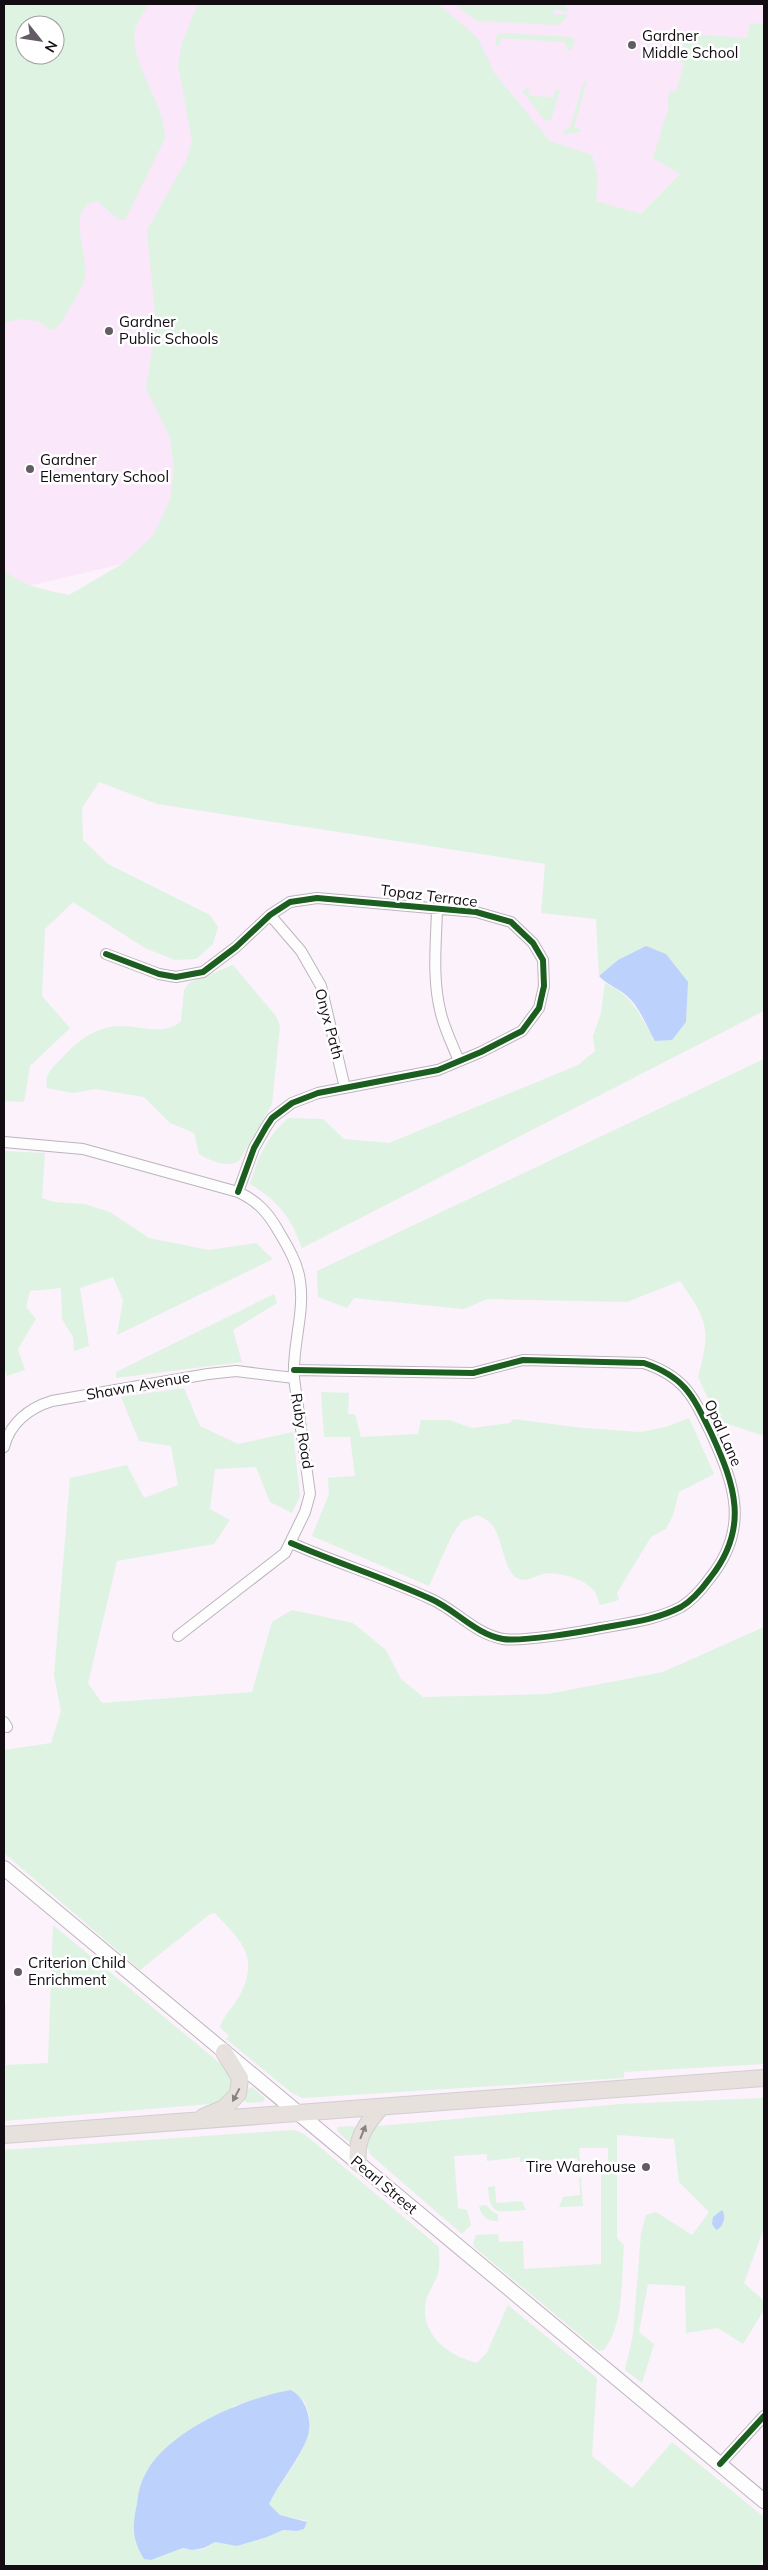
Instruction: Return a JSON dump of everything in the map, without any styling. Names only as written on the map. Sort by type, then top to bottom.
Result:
[{"type":"highway","points":[[192,2122],[224,2108],[238,2094],[240,2078],[224,2052]]},
{"type":"highway","points":[[4,2135],[764,2078]]},
{"type":"highway","points":[[358,2163],[358,2148],[363,2129],[381,2107]]},
{"type":"main road","name":"Pearl Street","points":[[4,1868],[764,2500]]},
{"type":"street","name":"Topaz Terrace","points":[[106,954],[159,974],[176,977],[203,972],[236,947],[270,915],[290,902],[317,898],[476,912],[511,922],[533,943],[543,960],[544,986],[539,1008],[522,1031],[438,1070],[318,1093],[292,1103],[272,1118],[254,1148],[238,1192]]},
{"type":"street","points":[[437,910],[435,980],[446,1031],[459,1061]]},
{"type":"street","name":"Onyx Path","points":[[270,915],[301,951],[320,986],[345,1088]]},
{"type":"street","name":"Ruby Road","points":[[4,1142],[83,1149],[238,1192],[256,1201],[269,1216],[290,1253],[299,1274],[301,1289],[294,1374],[310,1494],[305,1512],[291,1543],[277,1561],[178,1636]]},
{"type":"street","name":"Opal Lane","points":[[291,1543],[433,1599],[486,1634],[505,1639],[585,1631],[658,1616],[682,1606],[699,1592],[724,1557],[733,1534],[735,1514],[733,1487],[691,1393],[678,1379],[662,1369],[644,1363],[523,1360],[473,1373],[294,1374]]},
{"type":"street","name":"Shawn Avenue","points":[[4,1448],[9,1434],[23,1416],[36,1407],[52,1401],[208,1374],[236,1371],[294,1374]]},
{"type":"street","points":[[720,2464],[764,2416]]},
{"type":"shaded area","name":"Gardner Public Schools","points":[[82,4],[764,4],[764,91],[562,292],[161,555],[32,585],[4,586],[4,245],[62,65],[65,65],[65,57]]},
{"type":"green space","points":[[4,4],[150,4],[137,24],[135,44],[142,70],[159,110],[165,138],[125,220],[119,220],[97,201],[87,205],[82,212],[80,233],[85,276],[80,290],[61,323],[50,330],[39,321],[20,319],[4,323]]},
{"type":"green space","points":[[198,4],[438,4],[477,37],[495,74],[550,141],[592,155],[598,175],[596,201],[641,214],[680,174],[653,158],[669,106],[667,103],[670,91],[676,92],[684,63],[679,61],[686,34],[748,38],[749,23],[764,24],[764,1011],[302,1248],[288,1218],[269,1197],[250,1184],[264,1148],[274,1132],[288,1118],[323,1119],[344,1139],[389,1143],[578,1065],[595,1051],[593,1036],[601,1013],[605,983],[615,988],[630,1001],[655,1041],[618,960],[599,976],[596,919],[541,913],[545,864],[157,804],[99,782],[82,808],[83,840],[108,864],[210,915],[218,927],[213,944],[196,959],[175,960],[145,948],[73,902],[45,929],[42,996],[70,1028],[30,1066],[24,1102],[4,1101],[4,570],[26,584],[69,595],[122,564],[153,536],[170,500],[174,470],[170,437],[146,389],[156,324],[147,230],[186,161],[192,140],[178,65],[182,43]]},
{"type":"green space","points":[[454,4],[565,4],[568,12],[554,9],[554,15],[568,14],[563,22],[556,25],[477,21]]},
{"type":"green space","points":[[499,33],[572,37],[575,40],[571,51],[567,49],[565,42],[501,38],[499,46],[496,46],[496,38]]},
{"type":"green space","points":[[584,81],[587,81],[574,127],[580,129],[581,132],[565,134],[562,132],[570,127]]},
{"type":"green space","points":[[528,87],[529,96],[554,97],[555,89],[560,90],[551,120],[545,121],[523,92]]},
{"type":"green space","points":[[233,965],[276,1016],[280,1026],[272,1104],[239,1161],[224,1164],[199,1154],[194,1133],[170,1123],[144,1097],[95,1089],[73,1093],[47,1088],[46,1080],[51,1070],[70,1050],[94,1032],[119,1026],[166,1029],[174,1026],[181,1021],[184,990],[189,983]]},
{"type":"green space","points":[[764,1059],[764,1436],[719,1421],[698,1377],[705,1347],[704,1326],[696,1306],[680,1281],[627,1302],[487,1299],[464,1309],[354,1298],[347,1308],[318,1297],[317,1271]]},
{"type":"green space","points":[[4,1151],[45,1153],[42,1198],[54,1202],[84,1204],[110,1212],[149,1238],[209,1250],[256,1243],[273,1259],[117,1335],[123,1300],[113,1277],[80,1288],[89,1346],[74,1351],[73,1337],[62,1319],[61,1288],[30,1291],[26,1307],[36,1319],[18,1349],[25,1370],[7,1376],[4,1367]]},
{"type":"green space","points":[[274,1294],[277,1303],[233,1330],[242,1362],[116,1378],[116,1372]]},
{"type":"green space","points":[[184,1388],[200,1426],[238,1444],[293,1432],[300,1496],[292,1513],[270,1502],[256,1467],[215,1469],[210,1509],[230,1520],[214,1544],[117,1561],[88,1683],[102,1703],[252,1692],[272,1622],[292,1610],[353,1623],[386,1650],[401,1679],[423,1697],[548,1694],[663,1672],[764,1627],[764,2064],[624,2072],[624,2078],[303,2098],[292,2093],[226,2039],[229,2036],[220,2027],[242,1991],[247,1978],[248,1966],[244,1948],[215,1913],[210,1914],[140,1970],[4,1853],[4,1750],[51,1743],[61,1711],[54,1675],[70,1478],[127,1465],[144,1498],[178,1485],[171,1446],[139,1441],[121,1397]]},
{"type":"green space","points":[[321,1392],[349,1393],[348,1414],[355,1414],[361,1437],[418,1434],[421,1420],[449,1420],[472,1428],[510,1423],[513,1419],[583,1428],[640,1432],[666,1427],[689,1418],[714,1474],[679,1492],[673,1515],[666,1529],[651,1537],[617,1593],[619,1600],[600,1605],[595,1592],[590,1586],[577,1579],[563,1575],[543,1574],[528,1579],[517,1578],[509,1569],[493,1526],[478,1515],[462,1521],[452,1535],[429,1586],[312,1536],[329,1494],[328,1478],[355,1476],[350,1437],[324,1437]]},
{"type":"green space","points":[[53,1925],[227,2069],[233,2076],[235,2088],[222,2103],[4,2121],[4,2002],[6,2004],[6,2065],[48,2063]]},
{"type":"green space","points":[[252,2087],[265,2098],[263,2102],[247,2103],[244,2099],[248,2089]]},
{"type":"green space","points":[[764,2098],[764,2228],[744,2283],[764,2301],[764,2310],[743,2344],[718,2328],[686,2333],[685,2286],[648,2284],[639,2332],[654,2344],[642,2383],[625,2370],[633,2335],[641,2233],[646,2215],[656,2212],[692,2235],[709,2212],[679,2182],[674,2139],[617,2135],[617,2238],[624,2245],[621,2300],[616,2327],[611,2339],[604,2350],[599,2351],[474,2247],[473,2243],[476,2235],[498,2234],[499,2242],[523,2241],[524,2269],[601,2264],[601,2172],[608,2171],[608,2148],[579,2148],[581,2174],[579,2175],[577,2158],[520,2162],[520,2157],[487,2161],[487,2154],[454,2156],[458,2208],[467,2210],[471,2225],[462,2234],[372,2156],[367,2144],[369,2135],[378,2126],[620,2104]]},
{"type":"green space","points":[[353,2126],[357,2131],[354,2140],[349,2142],[337,2131],[338,2127]]},
{"type":"green space","points":[[294,2130],[304,2134],[439,2247],[438,2274],[428,2294],[425,2306],[428,2327],[440,2344],[457,2356],[477,2363],[487,2352],[508,2305],[597,2378],[592,2456],[632,2488],[672,2442],[764,2517],[764,2559],[758,2566],[4,2566],[4,2150]],"holes":[[[290,2390],[305,2403],[309,2416],[309,2430],[299,2456],[269,2504],[280,2515],[307,2521],[304,2529],[297,2531],[283,2530],[252,2541],[226,2544],[215,2542],[204,2549],[192,2550],[183,2548],[151,2560],[233,2406]]]},
{"type":"green space","points":[[579,2178],[581,2178],[583,2206],[559,2207],[563,2197],[580,2195]]},
{"type":"green space","points":[[495,2186],[496,2203],[522,2201],[526,2210],[503,2212],[494,2209],[489,2197],[488,2187]]},
{"type":"green space","points":[[486,2205],[498,2214],[498,2221],[488,2219],[483,2215],[479,2206]]},
{"type":"water","points":[[646,946],[666,954],[688,982],[686,1022],[672,1040],[655,1041],[634,1004],[627,996],[599,976],[618,960]]},
{"type":"water","points":[[722,2210],[724,2222],[716,2230],[712,2224],[713,2217]]},
{"type":"water","points":[[290,2390],[305,2405],[309,2419],[308,2434],[297,2458],[269,2504],[280,2515],[307,2522],[304,2529],[297,2531],[283,2530],[237,2546],[215,2542],[204,2548],[192,2550],[183,2548],[151,2560],[144,2559],[135,2539],[134,2519],[142,2482],[155,2459],[170,2444],[208,2419],[251,2400]]},
{"type":"cycle path","points":[[106,954],[159,974],[176,977],[203,972],[236,947],[270,915],[290,902],[317,898],[476,912],[511,922],[533,943],[543,960],[544,986],[539,1008],[522,1031],[481,1052],[438,1070],[318,1093],[292,1103],[272,1118],[266,1127],[254,1148],[238,1192]]},
{"type":"cycle path","points":[[291,1543],[431,1599],[483,1632],[512,1640],[566,1634],[632,1623],[662,1615],[681,1607],[700,1590],[723,1560],[734,1524],[732,1489],[727,1471],[699,1408],[686,1389],[678,1382],[669,1375],[644,1363],[523,1360],[473,1373],[294,1370]]},
{"type":"cycle path","points":[[720,2464],[764,2416]]},
{"type":"place","name":"Gardner Middle School","points":[[632,45]]},
{"type":"place","name":"Gardner Public Schools","points":[[109,331]]},
{"type":"place","name":"Gardner Elementary School","points":[[30,469]]},
{"type":"place","name":"Criterion Child Enrichment","points":[[18,1972]]},
{"type":"place","name":"Tire Warehouse","points":[[646,2167]]}]
